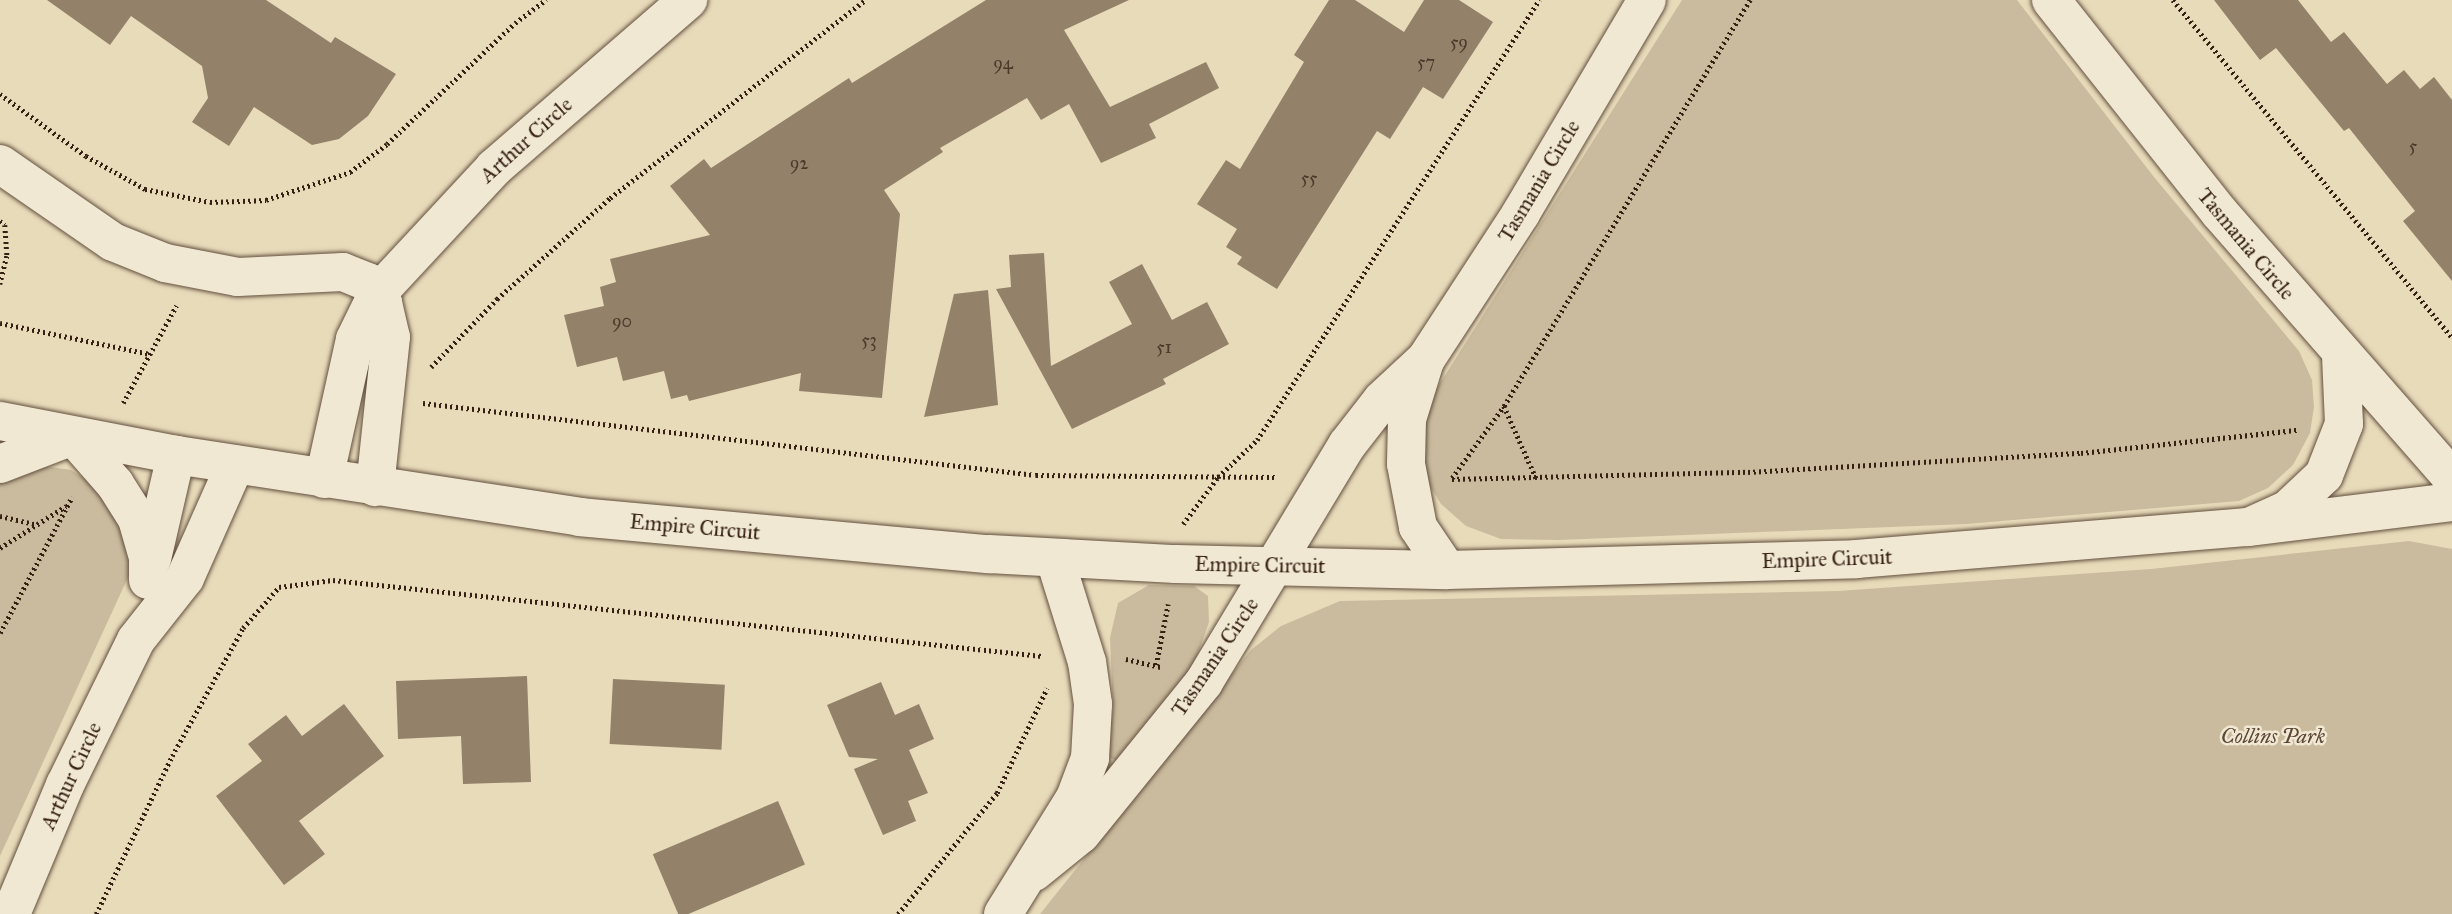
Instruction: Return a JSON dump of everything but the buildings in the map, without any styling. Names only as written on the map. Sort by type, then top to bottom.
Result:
[{"type":"street","name":"Arthur Circle","points":[[324,479],[355,339],[377,294],[494,168],[688,0]]},
{"type":"street","name":"Tasmania Circle","points":[[1034,872],[1080,834],[1204,682],[1358,430],[1426,359],[1521,213],[1647,0]]},
{"type":"street","name":"Tasmania Circle","points":[[2052,0],[2219,212],[2452,478]]},
{"type":"street","points":[[0,164],[113,242],[194,272],[238,277],[343,272],[368,282],[377,294],[391,337],[374,487]]},
{"type":"street","points":[[2248,527],[2287,510],[2324,475],[2344,424],[2341,354]]},
{"type":"street","name":"Tasmania Circle","points":[[1426,359],[1407,419],[1405,464],[1418,527],[1447,570]]},
{"type":"street","name":"Empire Circuit","points":[[0,421],[235,465],[579,517],[1055,559],[1176,564],[1447,570],[1857,559],[2248,527],[2452,502]]},
{"type":"street","points":[[0,464],[74,436],[115,484],[137,519],[148,557],[148,580]]},
{"type":"street","name":"Arthur Circle","points":[[136,640],[176,455]]},
{"type":"street","name":"Arthur Circle","points":[[10,914],[65,785],[136,640],[185,579],[235,465]]},
{"type":"street","name":"Tasmania Circle","points":[[1003,914],[1034,872],[1075,799],[1090,758],[1093,722],[1073,660],[1055,559]]},
{"type":"path","points":[[0,94],[86,156],[145,189],[210,202],[266,201],[350,172],[387,144],[514,23],[547,0]]},
{"type":"path","points":[[420,378],[497,299],[610,198],[865,0]]},
{"type":"path","points":[[1156,665],[1176,564],[1179,529],[1218,477],[1257,440],[1539,0]]},
{"type":"path","points":[[1452,479],[1504,406],[1750,0]]},
{"type":"path","points":[[2173,0],[2452,337]]},
{"type":"path","points":[[0,221],[5,225],[7,256],[0,284]]},
{"type":"path","points":[[0,323],[150,354],[194,272]]},
{"type":"path","points":[[418,402],[1036,475]]},
{"type":"path","points":[[1504,406],[1537,480]]},
{"type":"path","points":[[1748,472],[2081,453],[2271,433]]},
{"type":"path","points":[[0,548],[67,505]]},
{"type":"path","points":[[0,516],[37,524]]},
{"type":"path","points":[[96,914],[172,756],[243,628],[279,587],[333,580],[1073,660],[1108,656],[1156,665],[1204,682]]},
{"type":"path","points":[[898,914],[997,793],[1034,721],[1073,660]]},
{"type":"green space","points":[[1682,0],[2017,0],[2154,177],[2299,351],[2312,380],[2314,407],[2310,433],[2293,465],[2268,488],[2239,501],[1967,524],[1559,540],[1501,539],[1466,526],[1441,504],[1426,480],[1420,452],[1432,396]]},
{"type":"green space","points":[[44,466],[71,470],[90,482],[118,514],[130,551],[130,573],[0,856],[0,477]]},
{"type":"green space","name":"Collins Park","points":[[2409,541],[2452,549],[2452,914],[1040,914],[1251,650],[1281,626],[1340,601],[1838,591],[2151,569]]},
{"type":"green space","points":[[1149,585],[1194,586],[1208,596],[1209,622],[1195,662],[1121,763],[1106,756],[1113,709],[1110,638],[1118,603]]}]
